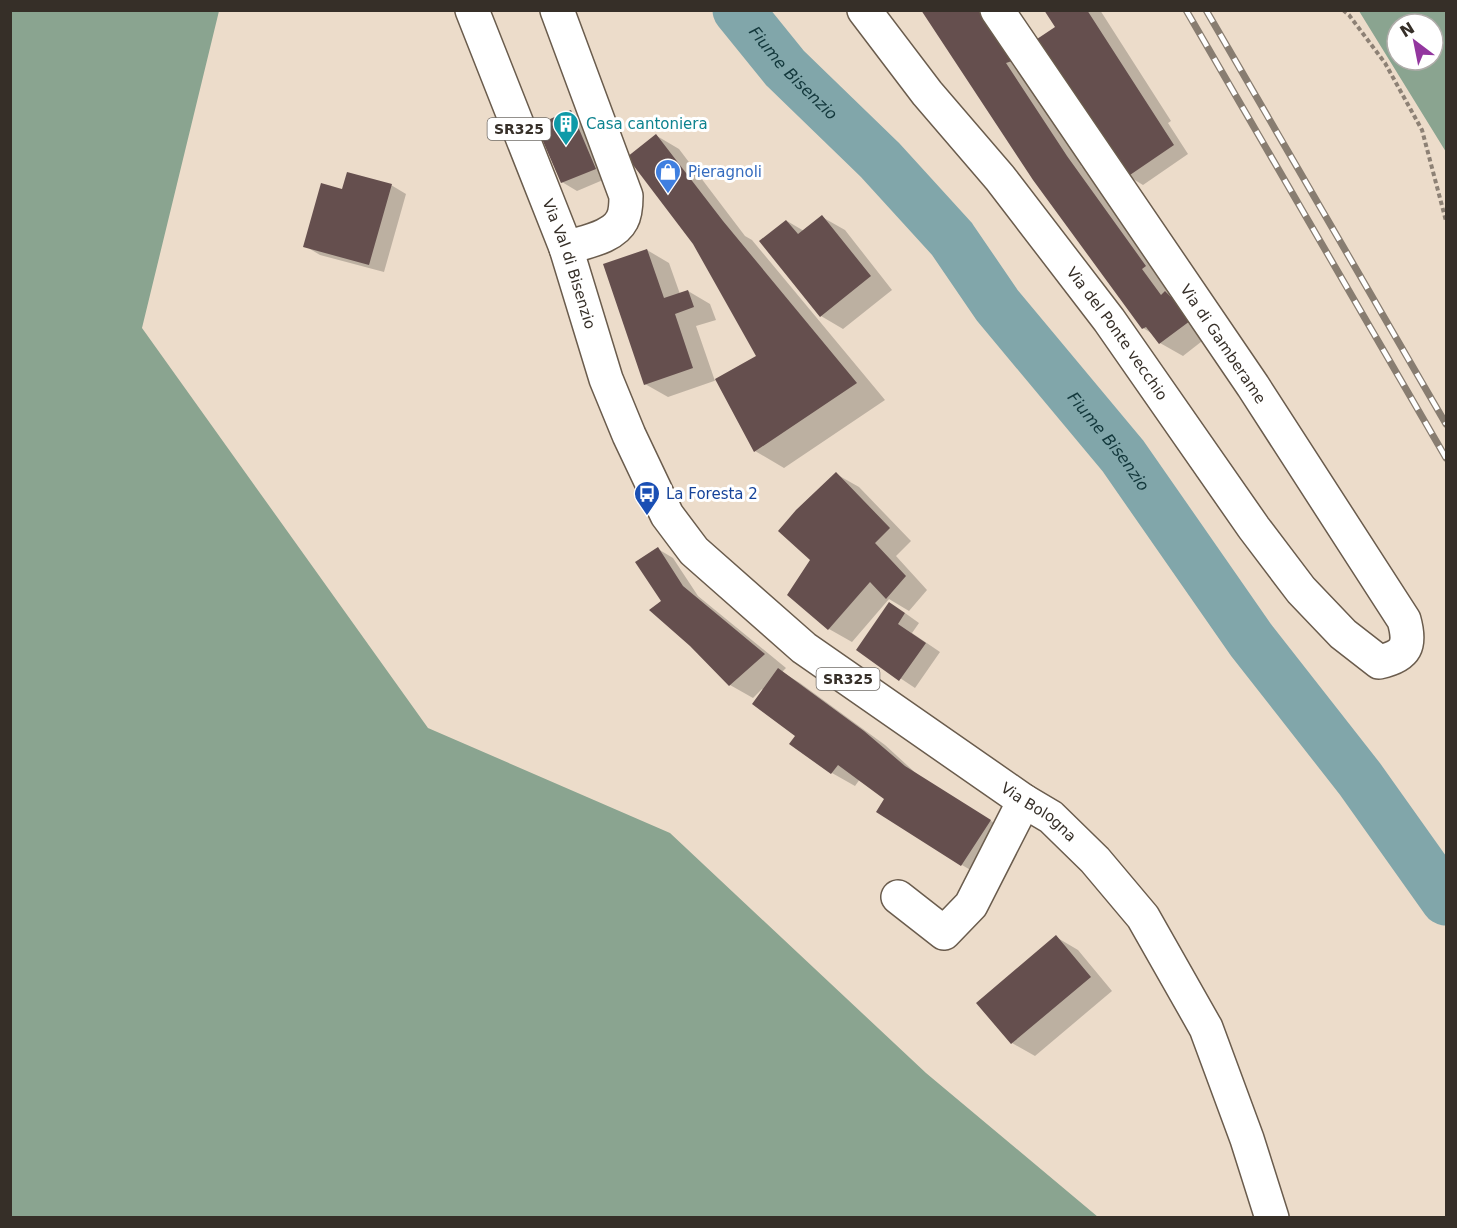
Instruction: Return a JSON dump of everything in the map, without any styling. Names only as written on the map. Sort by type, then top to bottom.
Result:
[{"type":"street","name":"Via Val di Bisenzio","points":[[472,10],[566,248],[606,379],[629,435],[667,515]]},
{"type":"street","points":[[557,10],[626,196],[623,220],[616,228],[606,234],[566,248]]},
{"type":"street","name":"Via del Ponte vecchio","points":[[864,10],[927,93],[1000,178],[1109,320],[1254,528],[1301,590],[1343,634],[1369,655]]},
{"type":"street","name":"Via di Gamberame","points":[[997,10],[1253,386],[1404,620],[1409,637],[1399,655],[1379,662],[1369,655]]},
{"type":"street","name":"Via Bologna","points":[[667,515],[693,551],[804,648],[1024,801],[1051,817],[1095,860],[1143,917],[1206,1028],[1247,1139],[1272,1218]]},
{"type":"street","points":[[898,897],[944,933],[971,905],[1024,801]]},
{"type":"path","points":[[1343,10],[1386,63],[1422,130],[1446,221]]},
{"type":"green space","points":[[10,11],[219,11],[142,328],[428,728],[670,833],[926,1073],[1098,1217],[11,1217]]},
{"type":"green space","points":[[1359,11],[1446,11],[1446,152],[1397,72],[1445,72],[1445,12],[1385,12],[1385,53]]},
{"type":"building","points":[[921,10],[978,10],[1012,61],[1006,63],[1067,156],[1146,266],[1142,269],[1161,295],[1165,291],[1171,297],[1176,294],[1194,318],[1159,344],[1146,327],[1142,329],[1033,180]]},
{"type":"building","points":[[1044,10],[1087,10],[1174,145],[1127,177],[1037,39],[1055,27]]},
{"type":"building","name":"Casa cantoniera","points":[[571,110],[596,169],[561,183],[536,125]]},
{"type":"building","points":[[656,134],[723,221],[857,383],[754,452],[715,379],[756,356],[693,244],[627,157]]},
{"type":"building","points":[[347,172],[392,184],[369,265],[303,247],[321,183],[342,189]]},
{"type":"building","points":[[822,215],[871,276],[820,317],[759,241],[786,220],[798,234]]},
{"type":"building","points":[[647,249],[664,298],[688,290],[694,307],[675,314],[693,368],[644,385],[603,264]]},
{"type":"building","points":[[836,472],[890,528],[875,543],[906,576],[886,599],[870,582],[828,630],[787,595],[810,560],[778,531],[796,510]]},
{"type":"building","points":[[658,547],[683,586],[765,654],[729,686],[690,646],[649,610],[661,601],[635,562]]},
{"type":"building","points":[[889,602],[905,613],[898,624],[926,643],[899,681],[856,650]]},
{"type":"building","points":[[778,668],[864,731],[905,766],[991,820],[961,866],[876,812],[884,799],[838,765],[831,774],[789,744],[795,736],[752,704]]},
{"type":"building","points":[[1056,935],[1091,977],[1011,1044],[976,1003]]},
{"type":"waterway","name":"Fiume Bisenzio","points":[[738,10],[785,68],[880,160],[952,239],[997,305],[1123,456],[1251,640],[1360,779],[1446,900]]},
{"type":"railway","points":[[1186,10],[1446,458]]},
{"type":"railway","points":[[1206,10],[1446,424]]},
{"type":"place","name":"Casa cantoniera","points":[[566,147]]},
{"type":"place","name":"Pieragnoli","points":[[668,195]]},
{"type":"place","name":"La Foresta 2","points":[[647,517]]}]
